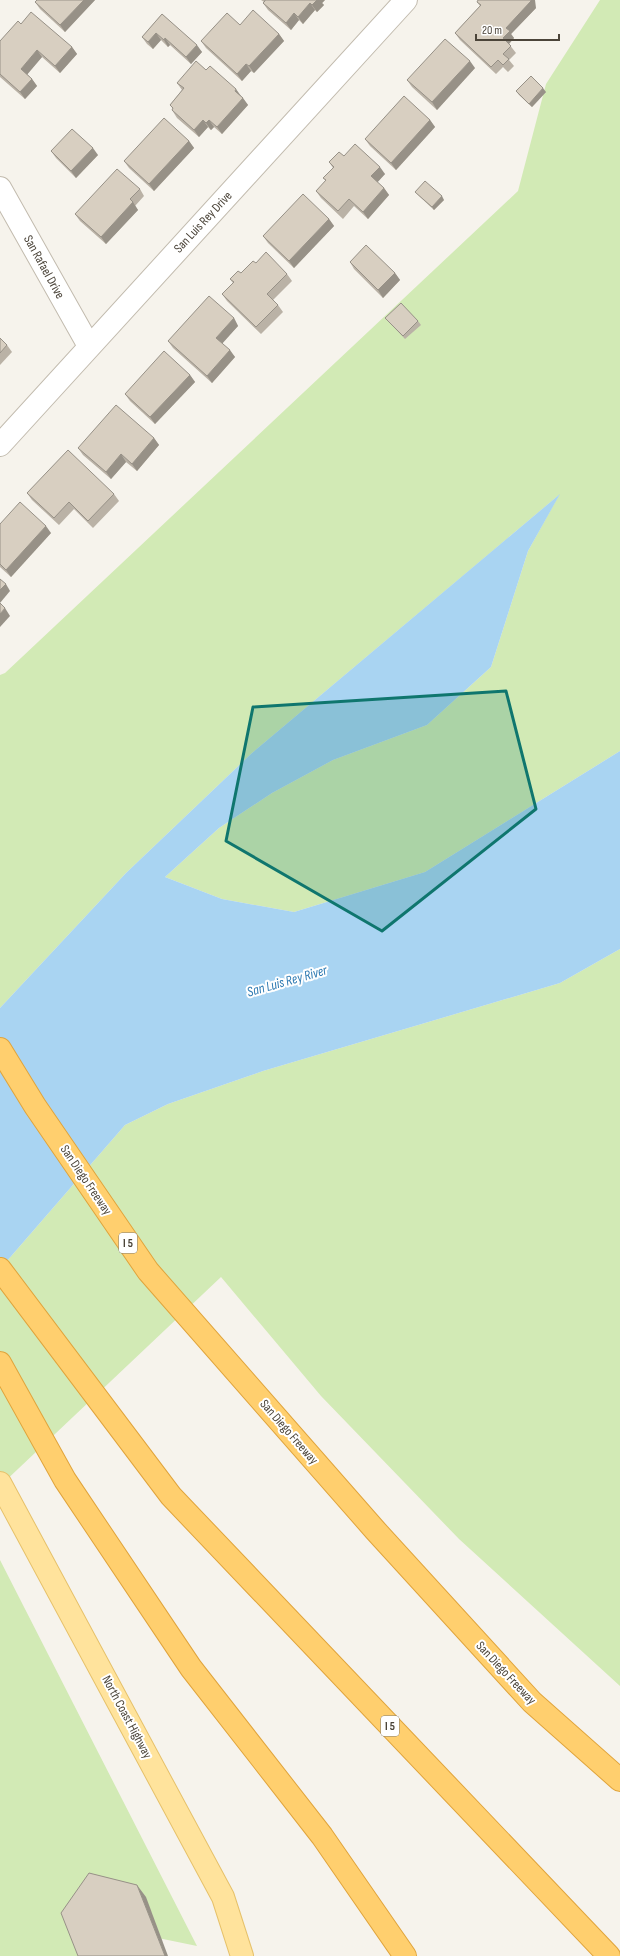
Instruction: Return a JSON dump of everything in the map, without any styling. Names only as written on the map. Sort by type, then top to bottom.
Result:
[{"type":"highway","name":"San Diego Freeway","points":[[0,1049],[35,1106],[148,1271],[375,1530],[532,1702],[620,1780]]},
{"type":"highway","name":"I 5","points":[[0,1269],[171,1496],[609,1956]]},
{"type":"highway","points":[[0,1362],[65,1480],[191,1668],[322,1836],[405,1956]]},
{"type":"main road","name":"North Coast Highway","points":[[0,1484],[223,1897],[242,1956]]},
{"type":"street","name":"San Luis Rey Drive","points":[[0,445],[406,0]]},
{"type":"street","name":"San Rafael Drive","points":[[0,188],[89,346]]},
{"type":"highlighted area","points":[[506,691],[536,809],[382,931],[226,841],[253,707]]},
{"type":"green space","points":[[600,0],[620,0],[620,751],[425,872],[294,912],[222,899],[165,877],[219,828],[272,793],[333,760],[427,725],[491,667],[528,551],[559,495],[252,753],[126,873],[0,1008],[0,675],[5,673],[518,191],[546,84]]},
{"type":"green space","points":[[620,949],[620,1686],[459,1539],[321,1396],[221,1277],[0,1486],[0,1269],[125,1125],[168,1104],[263,1071],[560,983]]},
{"type":"green space","points":[[0,1560],[197,1946],[124,1931],[85,1956],[0,1956]]},
{"type":"water","name":"San Luis Rey River","points":[[560,494],[528,551],[491,667],[427,725],[333,760],[272,793],[219,828],[165,877],[222,899],[294,912],[425,872],[620,751],[620,949],[560,983],[263,1071],[168,1104],[125,1125],[0,1269],[0,1008],[126,873],[252,753]]},
{"type":"building","points":[[37,0],[84,0],[60,25],[35,2]]},
{"type":"building","points":[[265,0],[317,0],[312,5],[310,3],[298,17],[294,13],[286,23],[263,3]]},
{"type":"building","points":[[478,0],[531,0],[506,28],[510,31],[503,38],[511,46],[503,54],[509,59],[503,65],[498,60],[491,67],[455,33],[481,5],[477,2]]},
{"type":"building","points":[[253,10],[279,34],[249,66],[246,64],[237,74],[201,41],[227,13],[240,25]]},
{"type":"building","points":[[31,12],[72,47],[55,66],[37,50],[21,69],[32,79],[20,92],[0,74],[0,41],[18,21],[21,24]]},
{"type":"building","points":[[162,14],[197,45],[186,57],[165,38],[164,40],[156,33],[148,42],[142,37]]},
{"type":"building","points":[[445,39],[470,61],[432,102],[407,80]]},
{"type":"building","points":[[196,61],[206,70],[210,66],[236,89],[235,91],[243,98],[217,127],[209,120],[206,123],[203,120],[194,130],[172,110],[173,108],[170,105],[184,88],[177,83]]},
{"type":"building","points":[[531,76],[543,88],[529,104],[516,91]]},
{"type":"building","points":[[404,96],[430,120],[391,163],[365,139]]},
{"type":"building","points":[[164,118],[189,141],[149,184],[124,161]]},
{"type":"building","points":[[72,129],[93,148],[71,171],[51,151]]},
{"type":"building","points":[[355,144],[380,167],[371,176],[384,188],[363,212],[349,199],[338,211],[316,191],[326,180],[323,178],[334,167],[329,162],[339,152],[344,156]]},
{"type":"building","points":[[117,169],[140,189],[130,199],[133,202],[101,237],[75,214]]},
{"type":"building","points":[[425,181],[442,196],[432,207],[415,192]]},
{"type":"building","points":[[303,194],[329,219],[289,261],[263,236]]},
{"type":"building","points":[[366,245],[395,273],[378,290],[350,262]]},
{"type":"building","points":[[266,252],[287,274],[267,294],[278,305],[256,327],[222,294],[234,282],[230,279],[238,271],[241,273],[253,261],[256,263]]},
{"type":"building","points":[[209,296],[234,318],[216,338],[230,350],[207,376],[168,341]]},
{"type":"building","points":[[401,303],[418,321],[403,336],[385,318]]},
{"type":"building","points":[[0,338],[7,345],[0,353]]},
{"type":"building","points":[[164,351],[190,375],[150,417],[125,394]]},
{"type":"building","points":[[116,405],[154,438],[132,464],[121,454],[106,472],[78,448]]},
{"type":"building","points":[[68,450],[114,494],[88,521],[69,502],[54,518],[27,493]]},
{"type":"building","points":[[20,502],[46,526],[6,570],[0,564],[0,524]]},
{"type":"building","points":[[0,579],[6,584],[0,590]]},
{"type":"building","points":[[0,603],[5,608],[0,614]]},
{"type":"building","points":[[89,1873],[137,1885],[165,1956],[78,1956],[61,1913]]}]
